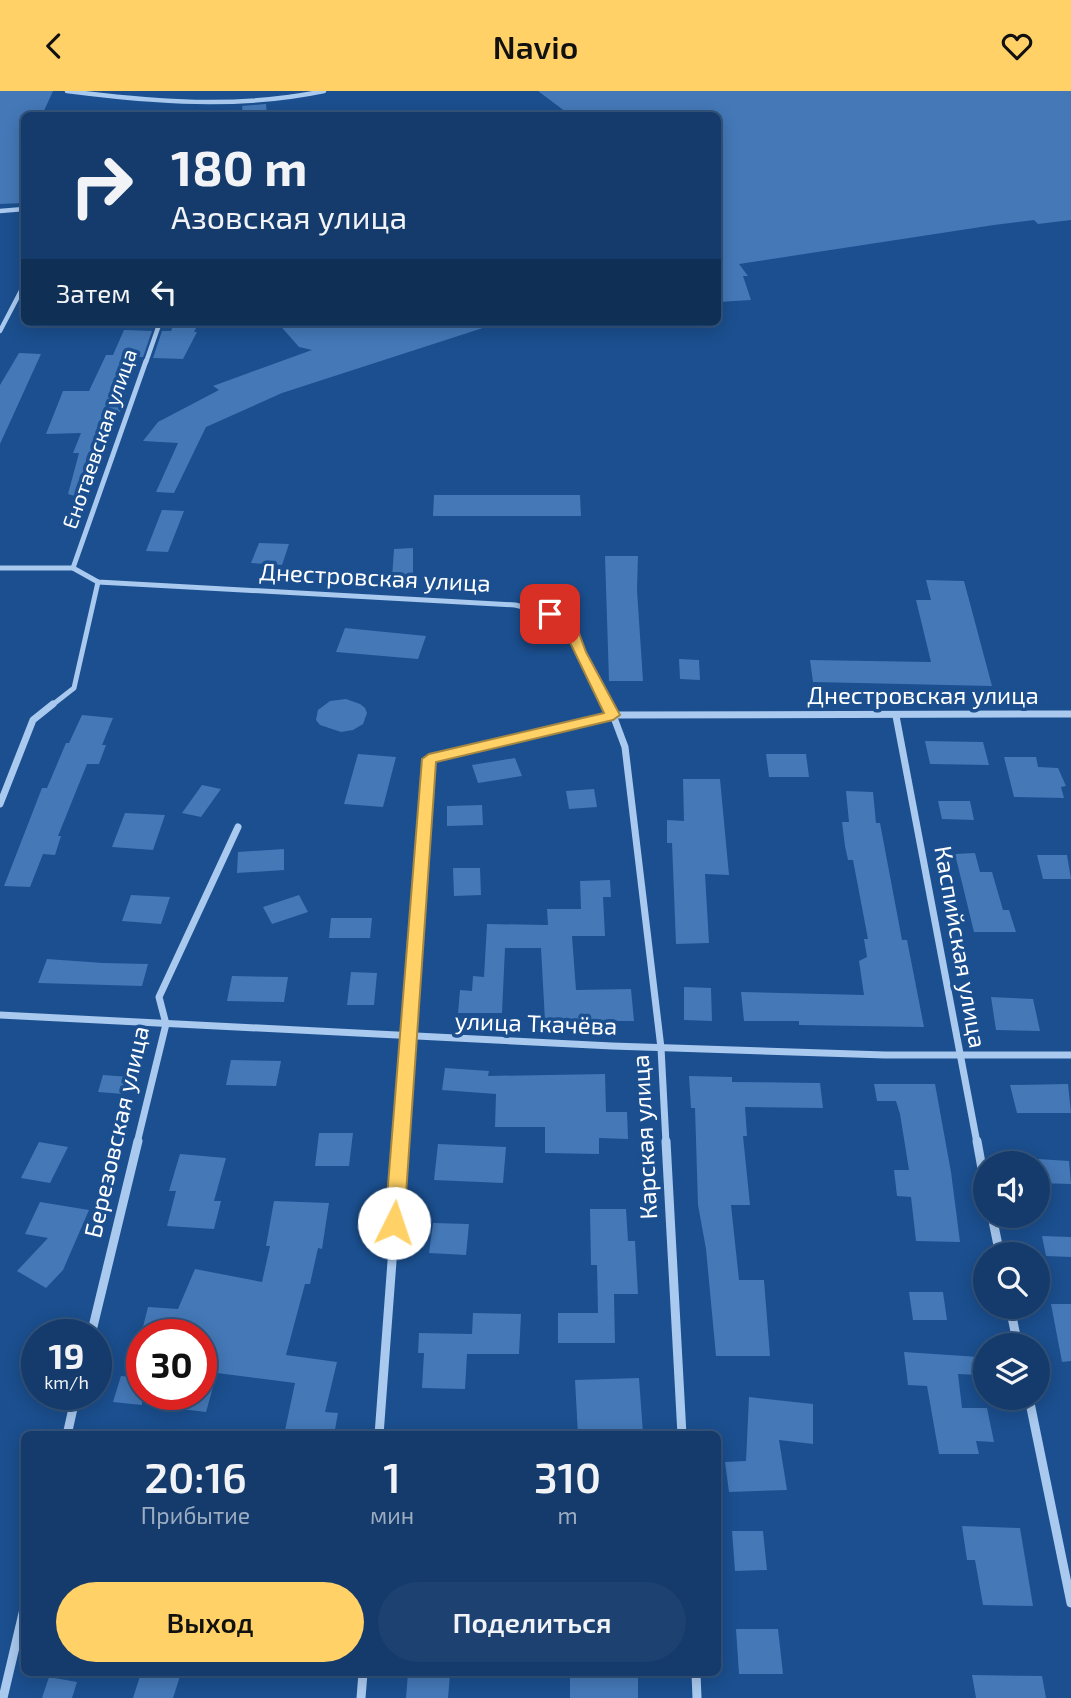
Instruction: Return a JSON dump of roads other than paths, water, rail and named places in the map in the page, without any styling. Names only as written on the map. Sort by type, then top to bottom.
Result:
[{"type":"street","points":[[67,91],[152,102],[212,106],[252,103],[324,91]]},
{"type":"street","points":[[0,211],[21,209]]},
{"type":"street","points":[[0,331],[21,291]]},
{"type":"street","name":"Енотаевская улица","points":[[73,568],[159,326]]},
{"type":"street","name":"Днестровская улица","points":[[0,568],[73,568],[98,582],[515,605],[550,614],[572,633],[579,652],[613,715],[1071,714]]},
{"type":"street","points":[[0,804],[33,720],[74,688],[98,582]]},
{"type":"street","points":[[379,1431],[429,759],[613,715]]},
{"type":"street","name":"Карская улица","points":[[613,715],[625,747],[661,1048],[682,1431]]},
{"type":"street","name":"Каспийская улица","points":[[896,716],[978,1151]]},
{"type":"street","name":"Березовская улица","points":[[95,1319],[166,1024],[159,997],[238,827]]},
{"type":"street","name":"улица Ткачёва","points":[[0,1015],[407,1038],[661,1048],[959,1058],[1071,1055]]},
{"type":"street","points":[[68,1431],[73,1410]]},
{"type":"street","points":[[1031,1410],[1071,1603]]},
{"type":"street","points":[[3,1698],[21,1622]]},
{"type":"street","points":[[361,1698],[363,1676]]},
{"type":"street","points":[[696,1676],[697,1698]]}]
